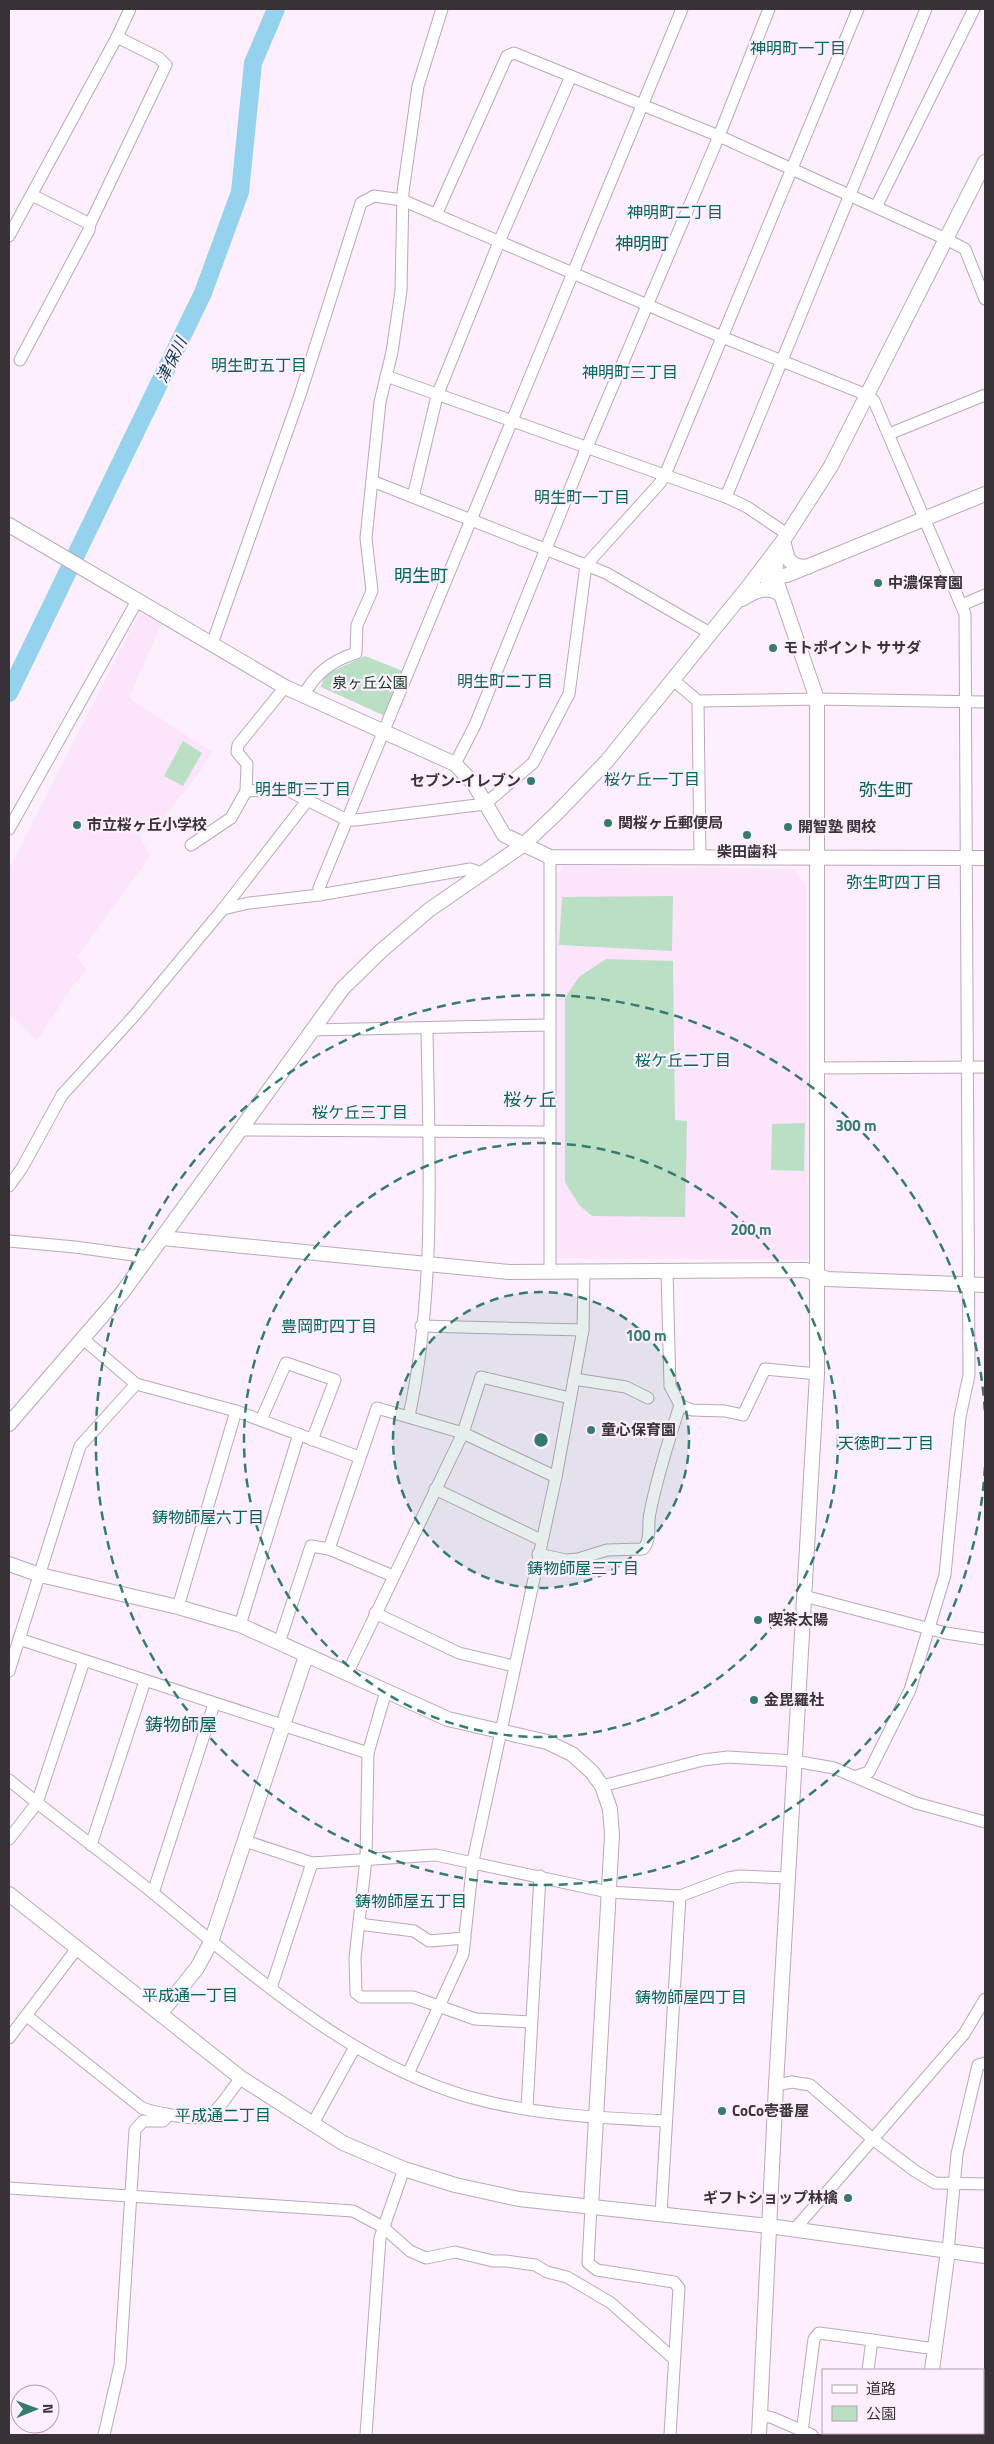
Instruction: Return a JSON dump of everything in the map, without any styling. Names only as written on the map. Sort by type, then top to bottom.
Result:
[{"type":"street","points":[[9,236],[117,37],[130,9]]},
{"type":"street","points":[[303,697],[310,682],[338,659],[356,653],[357,625],[372,591],[366,538],[380,402],[401,292],[402,200],[418,86],[442,9]]},
{"type":"street","points":[[319,895],[319,888],[682,9]]},
{"type":"street","points":[[455,764],[461,756],[646,305],[719,136],[769,9]]},
{"type":"street","points":[[246,791],[285,789],[347,820],[485,804],[532,763],[569,694],[586,565],[660,483],[665,475],[858,9]]},
{"type":"street","points":[[726,497],[926,9]]},
{"type":"street","points":[[876,207],[974,9]]},
{"type":"street","points":[[20,360],[89,230],[90,224],[166,65],[159,58],[117,37]]},
{"type":"street","points":[[436,215],[507,56],[514,53],[644,104],[719,136],[946,239],[964,249],[985,299]]},
{"type":"street","points":[[413,497],[437,396],[499,242],[571,76]]},
{"type":"street","points":[[11,1417],[122,1293],[310,1030],[343,988],[381,951],[429,910],[523,845],[558,814],[607,761],[752,582],[782,541],[831,466],[985,162]]},
{"type":"street","points":[[32,194],[90,224]]},
{"type":"street","points":[[212,644],[297,405],[361,203],[374,196],[402,200],[722,337],[867,395],[874,401],[965,614],[969,1375],[960,1417],[945,1574],[910,1690],[869,1772],[857,1776]]},
{"type":"street","points":[[386,376],[437,396],[726,497],[747,508],[782,541],[788,559],[796,566],[808,567]]},
{"type":"street","points":[[889,434],[985,395]]},
{"type":"street","points":[[372,481],[606,573],[710,633]]},
{"type":"street","points":[[752,582],[781,576],[808,567],[985,494]]},
{"type":"street","points":[[12,527],[303,697],[455,764],[474,784],[504,835],[550,857],[985,858]]},
{"type":"street","points":[[759,2435],[776,2085],[817,1374],[815,857],[817,699],[780,594],[782,541]]},
{"type":"street","points":[[734,605],[761,589],[772,588],[780,594]]},
{"type":"street","points":[[962,605],[985,595]]},
{"type":"street","points":[[9,829],[133,598]]},
{"type":"street","points":[[672,679],[698,701],[817,699],[985,702]]},
{"type":"street","points":[[191,845],[230,818],[246,791],[249,771],[247,764],[238,752],[238,746],[285,687]]},
{"type":"street","points":[[698,701],[700,857]]},
{"type":"street","points":[[9,1186],[22,1168],[62,1095],[134,1016],[223,909],[308,801]]},
{"type":"street","points":[[550,857],[550,1273]]},
{"type":"street","points":[[223,909],[249,903],[319,895],[470,869],[482,873]]},
{"type":"street","points":[[310,1030],[549,1025]]},
{"type":"street","points":[[408,1416],[422,1326],[426,1264],[427,1029]]},
{"type":"street","points":[[816,1068],[985,1068]]},
{"type":"street","points":[[240,1130],[549,1132]]},
{"type":"street","points":[[162,1238],[509,1272],[806,1270],[827,1278],[985,1285]]},
{"type":"street","points":[[9,1242],[75,1246],[148,1257]]},
{"type":"street","points":[[667,1271],[670,1386],[680,1405],[692,1410],[725,1411],[743,1415],[765,1369],[817,1374]]},
{"type":"street","points":[[408,2074],[463,1954],[473,1861],[556,1477],[583,1330],[584,1272]]},
{"type":"street","points":[[422,1326],[583,1330]]},
{"type":"street","points":[[82,1338],[136,1384],[236,1411],[359,1457]]},
{"type":"street","points":[[261,1420],[286,1363],[335,1380],[312,1440]]},
{"type":"street","points":[[347,1674],[462,1433],[481,1377],[570,1398]]},
{"type":"street","points":[[574,1379],[626,1387],[648,1398]]},
{"type":"street","points":[[9,1671],[80,1446],[136,1384]]},
{"type":"street","points":[[538,1554],[566,1560],[578,1559],[607,1550],[644,1549],[648,1544],[649,1515],[680,1405]]},
{"type":"street","points":[[329,1549],[377,1408],[462,1433],[556,1477]]},
{"type":"street","points":[[178,1607],[236,1411]]},
{"type":"street","points":[[240,1625],[299,1434]]},
{"type":"street","points":[[435,1489],[541,1540]]},
{"type":"street","points":[[279,1643],[311,1546],[329,1549],[393,1576]]},
{"type":"street","points":[[9,1564],[40,1575],[178,1607],[240,1625],[448,1719],[547,1742],[572,1754],[592,1772],[602,1786],[610,1809],[612,1835],[588,2263],[596,2270],[674,2282],[679,2288],[670,2435]]},
{"type":"street","points":[[804,1596],[946,1633],[985,1639]]},
{"type":"street","points":[[375,1612],[459,1653],[514,1666]]},
{"type":"street","points":[[19,1639],[368,1753]]},
{"type":"street","points":[[160,2014],[197,1968],[211,1942],[306,1656]]},
{"type":"street","points":[[9,1839],[37,1803],[84,1661]]},
{"type":"street","points":[[91,1845],[145,1681]]},
{"type":"street","points":[[386,1691],[368,1753],[366,1859],[355,1958],[356,1993],[361,1997],[413,1997],[475,2019],[531,2022]]},
{"type":"street","points":[[153,1893],[214,1704]]},
{"type":"street","points":[[602,1786],[703,1760],[728,1757],[795,1761],[834,1768],[857,1776],[916,1803],[985,1822]]},
{"type":"street","points":[[9,1780],[271,1988],[355,2046],[408,2074],[469,2097],[527,2108],[596,2118],[666,2121]]},
{"type":"street","points":[[245,1841],[312,1863],[436,1855],[473,1861],[608,1892],[680,1896],[728,1878],[740,1876],[788,1878]]},
{"type":"street","points":[[271,1988],[312,1863]]},
{"type":"street","points":[[527,2108],[540,1876]]},
{"type":"street","points":[[9,1894],[241,2078],[343,2143],[404,2169],[455,2186],[518,2199],[769,2226],[985,2256]]},
{"type":"street","points":[[662,2214],[680,1896]]},
{"type":"street","points":[[359,1924],[414,1931],[428,1941],[465,1938]]},
{"type":"street","points":[[9,2038],[78,1947]]},
{"type":"street","points":[[794,2230],[964,2034],[985,1999]]},
{"type":"street","points":[[27,2016],[142,2108],[166,2114],[202,2119],[210,2117],[241,2078]]},
{"type":"street","points":[[312,2125],[355,2046]]},
{"type":"street","points":[[932,2369],[948,2251],[957,2154],[978,2065],[985,2063]]},
{"type":"street","points":[[776,2085],[792,2082],[810,2085],[874,2140],[915,2171],[935,2183],[985,2184]]},
{"type":"street","points":[[104,2435],[120,2365],[135,2130],[143,2121],[162,2121],[166,2114]]},
{"type":"street","points":[[366,2435],[383,2227],[404,2169]]},
{"type":"street","points":[[9,2188],[46,2192],[353,2211],[383,2227],[410,2251],[426,2258],[455,2252],[493,2261],[535,2265],[547,2272],[567,2277],[611,2303],[674,2359]]},
{"type":"street","points":[[760,2416],[773,2418],[807,2433],[814,2339],[819,2333],[935,2349]]},
{"type":"street","points":[[868,2369],[872,2340]]},
{"type":"shaded area","points":[[140,612],[161,625],[129,698],[212,752],[197,776],[160,822],[139,835],[150,856],[77,957],[87,970],[74,984],[37,1040],[9,1015],[9,869]]},
{"type":"shaded area","points":[[564,866],[794,869],[806,887],[808,1260],[557,1258],[557,875]]},
{"type":"green space","name":"泉ヶ丘公園","points":[[365,656],[403,671],[385,716],[321,687],[325,675]]},
{"type":"green space","points":[[183,741],[202,753],[183,786],[164,776]]},
{"type":"green space","points":[[673,896],[672,951],[559,945],[562,897]]},
{"type":"green space","points":[[606,959],[673,961],[675,1120],[687,1121],[685,1217],[592,1216],[579,1205],[565,1182],[565,998],[579,977]]},
{"type":"green space","points":[[805,1123],[804,1171],[771,1170],[772,1124]]},
{"type":"waterway","name":"津保川","points":[[9,693],[203,293],[240,192],[253,63],[276,9]]},
{"type":"place","name":"中濃保育園","points":[[878,583]]},
{"type":"place","name":"モトポイント ササダ","points":[[773,648]]},
{"type":"place","name":"セブン-イレブン","points":[[531,781]]},
{"type":"place","name":"関桜ヶ丘郵便局","points":[[608,823]]},
{"type":"place","name":"市立桜ヶ丘小学校","points":[[77,825]]},
{"type":"place","name":"開智塾 関校","points":[[788,827]]},
{"type":"place","name":"柴田歯科","points":[[747,835]]},
{"type":"place","name":"童心保育園","points":[[591,1430]]},
{"type":"place","name":"喫茶太陽","points":[[758,1620]]},
{"type":"place","name":"金毘羅社","points":[[754,1700]]},
{"type":"place","name":"CoCo壱番屋","points":[[722,2111]]},
{"type":"place","name":"ギフトショップ林檎","points":[[848,2198]]},
{"type":"district","name":"神明町一丁目","points":[[798,48]]},
{"type":"district","name":"神明町二丁目","points":[[675,212]]},
{"type":"district","name":"神明町","points":[[642,244]]},
{"type":"district","name":"明生町五丁目","points":[[259,365]]},
{"type":"district","name":"神明町三丁目","points":[[630,372]]},
{"type":"district","name":"明生町一丁目","points":[[582,497]]},
{"type":"district","name":"明生町","points":[[421,576]]},
{"type":"district","name":"明生町二丁目","points":[[505,681]]},
{"type":"district","name":"桜ケ丘一丁目","points":[[652,779]]},
{"type":"district","name":"明生町三丁目","points":[[303,789]]},
{"type":"district","name":"弥生町","points":[[886,790]]},
{"type":"district","name":"弥生町四丁目","points":[[894,882]]},
{"type":"district","name":"桜ケ丘二丁目","points":[[683,1060]]},
{"type":"district","name":"桜ヶ丘","points":[[530,1100]]},
{"type":"district","name":"桜ケ丘三丁目","points":[[360,1112]]},
{"type":"district","name":"豊岡町四丁目","points":[[329,1326]]},
{"type":"district","name":"天徳町二丁目","points":[[886,1443]]},
{"type":"district","name":"鋳物師屋六丁目","points":[[208,1517]]},
{"type":"district","name":"鋳物師屋三丁目","points":[[583,1568]]},
{"type":"district","name":"鋳物師屋","points":[[181,1725]]},
{"type":"district","name":"鋳物師屋五丁目","points":[[411,1901]]},
{"type":"district","name":"平成通一丁目","points":[[190,1995]]},
{"type":"district","name":"鋳物師屋四丁目","points":[[691,1997]]},
{"type":"district","name":"平成通二丁目","points":[[223,2115]]}]
